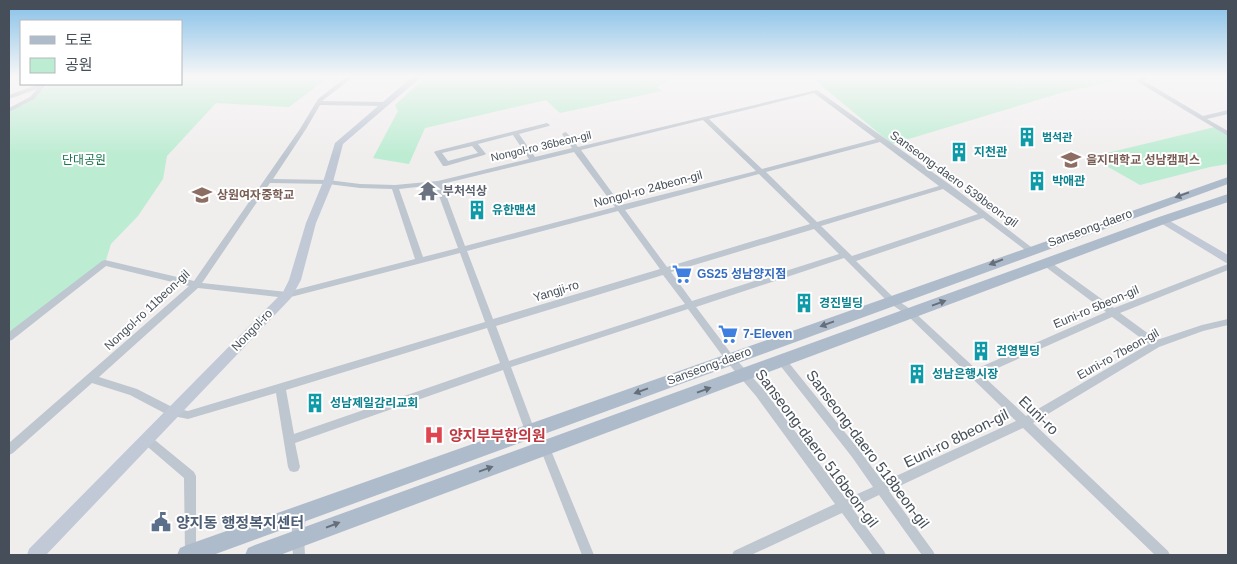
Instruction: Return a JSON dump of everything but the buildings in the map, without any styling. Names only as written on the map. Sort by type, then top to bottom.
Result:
[{"type":"main road","name":"Sanseong-daero","points":[[189,554],[1228,180]]},
{"type":"main road","name":"Sanseong-daero","points":[[255,555],[1163,220],[1228,198]]},
{"type":"street","points":[[9,110],[22,103]]},
{"type":"street","points":[[267,181],[319,103]]},
{"type":"street","points":[[340,103],[384,104]]},
{"type":"street","name":"Nongol-ro 36beon-gil","points":[[267,181],[328,182],[360,186],[395,187],[438,183],[762,103]]},
{"type":"street","name":"Sanseong-daero 539beon-gil","points":[[833,103],[1031,250]]},
{"type":"street","points":[[1177,103],[1228,134]]},
{"type":"street","name":"Nongol-ro","points":[[35,555],[287,294],[294,280],[313,217],[328,182],[339,143],[384,104]]},
{"type":"street","points":[[1202,118],[1228,112]]},
{"type":"street","name":"Euni-ro","points":[[704,118],[891,300],[910,313],[1164,555]]},
{"type":"street","points":[[474,144],[482,154],[446,164],[438,152],[547,125]]},
{"type":"street","points":[[516,133],[534,159]]},
{"type":"street","points":[[565,134],[730,359]]},
{"type":"street","name":"Nongol-ro 24beon-gil","points":[[9,336],[105,263],[196,285],[287,294],[882,140]]},
{"type":"street","name":"Nongol-ro 11beon-gil","points":[[9,450],[196,285],[267,181]]},
{"type":"street","points":[[438,183],[530,431]]},
{"type":"street","name":"Yangji-ro","points":[[172,412],[188,415],[946,186]]},
{"type":"street","points":[[395,187],[420,260]]},
{"type":"street","points":[[289,440],[402,400],[782,275],[984,215]]},
{"type":"street","points":[[1163,220],[1228,260]]},
{"type":"street","points":[[1046,263],[1156,344]]},
{"type":"street","name":"Euni-ro 5beon-gil","points":[[975,374],[1114,312],[1228,267]]},
{"type":"street","name":"Euni-ro 7beon-gil","points":[[1025,422],[1156,344],[1202,328],[1228,322]]},
{"type":"street","name":"Sanseong-daero 516beon-gil","points":[[730,359],[760,394],[880,555]]},
{"type":"street","name":"Sanseong-daero 518beon-gil","points":[[782,361],[883,490],[929,555]]},
{"type":"street","points":[[90,378],[133,392],[172,412]]},
{"type":"street","points":[[280,387],[294,467]]},
{"type":"street","name":"Euni-ro 8beon-gil","points":[[844,506],[883,490],[1025,422]]},
{"type":"street","name":"Sanseong-daero","points":[[146,439],[190,476],[189,554]]},
{"type":"street","points":[[544,448],[588,555]]},
{"type":"street","points":[[738,555],[844,506]]},
{"type":"street","points":[[299,555],[300,514]]},
{"type":"green space","name":"단대공원","points":[[23,103],[216,103],[167,156],[163,179],[138,216],[111,244],[105,263],[9,337],[9,110]]},
{"type":"green space","name":"단대공원","points":[[222,103],[294,103],[289,107]]},
{"type":"green space","points":[[397,103],[532,103],[425,128],[409,164],[373,158],[398,111],[395,105]]},
{"type":"green space","points":[[550,103],[605,103],[560,113]]},
{"type":"green space","points":[[843,103],[1027,103],[892,144]]},
{"type":"green space","points":[[1215,127],[1228,135],[1228,164],[1140,185],[1103,164],[1101,158],[1107,153]]},
{"type":"place","name":"범석관","points":[[1027,137]]},
{"type":"place","name":"지천관","points":[[959,152]]},
{"type":"place","name":"을지대학교 성남캠퍼스","points":[[1071,160]]},
{"type":"place","name":"박애관","points":[[1037,181]]},
{"type":"place","name":"부처석상","points":[[428,191]]},
{"type":"place","name":"상원여자중학교","points":[[202,195]]},
{"type":"place","name":"유한맨션","points":[[477,210]]},
{"type":"place","name":"GS25 성남양지점","points":[[682,274]]},
{"type":"place","name":"경진빌딩","points":[[804,303]]},
{"type":"place","name":"7-Eleven","points":[[728,334]]},
{"type":"place","name":"건영빌딩","points":[[981,351]]},
{"type":"place","name":"성남은행시장","points":[[917,374]]},
{"type":"place","name":"성남제일감리교회","points":[[315,403]]},
{"type":"place","name":"양지부부한의원","points":[[434,435]]},
{"type":"place","name":"양지동 행정복지센터","points":[[161,522]]}]
